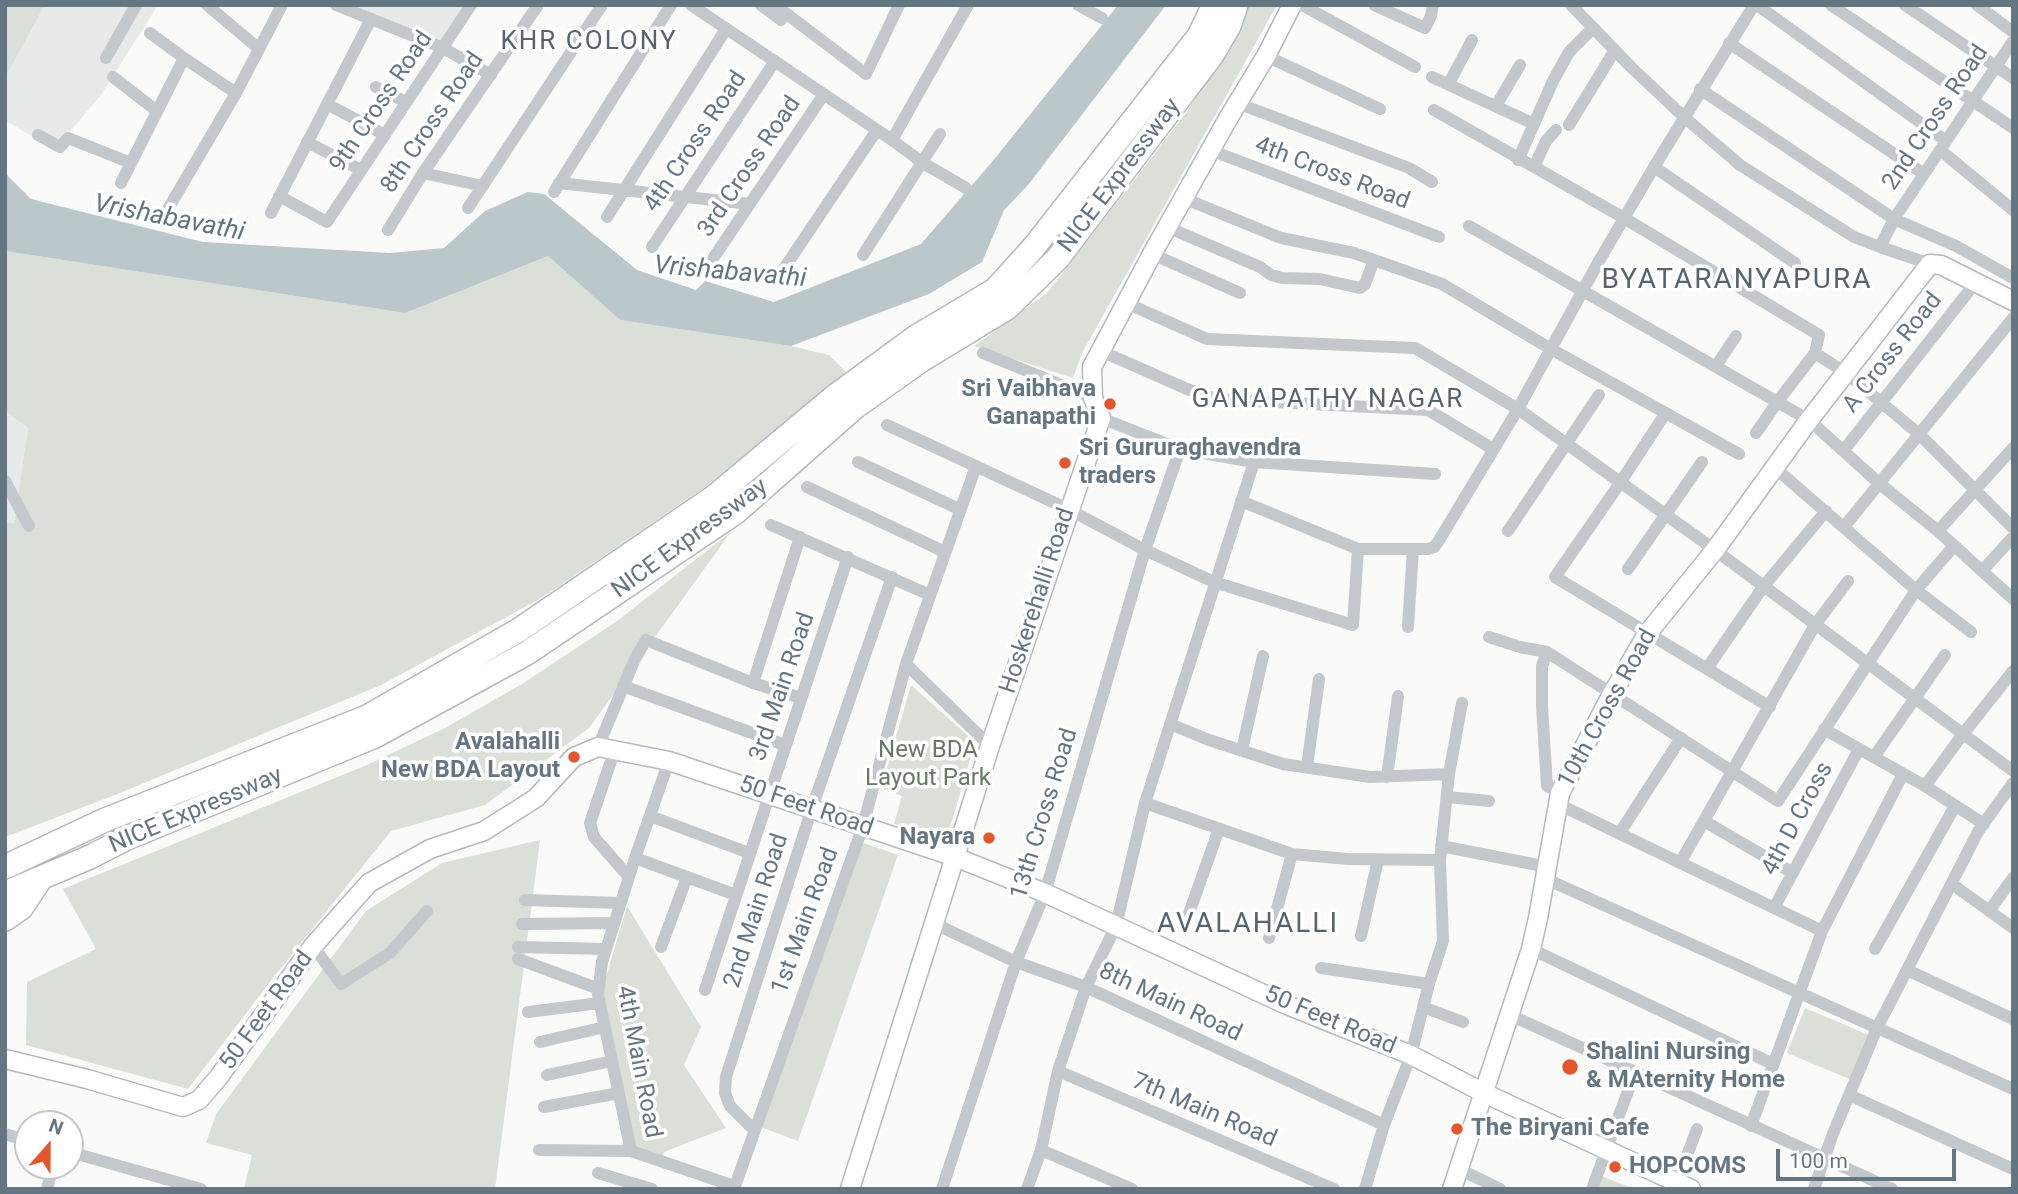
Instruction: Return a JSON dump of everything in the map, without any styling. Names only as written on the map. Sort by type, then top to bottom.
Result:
[{"type":"highway","name":"NICE Expressway","points":[[5,867],[105,820],[367,718],[519,630],[714,496],[834,397],[916,337],[995,290],[1034,247],[1191,47],[1214,5]]},
{"type":"highway","name":"NICE Expressway","points":[[5,893],[127,838],[375,736],[527,653],[736,512],[855,407],[920,361],[1007,308],[1058,258],[1212,55],[1229,26],[1236,5]]},
{"type":"highway","points":[[5,861],[30,855]]},
{"type":"highway","points":[[5,919],[21,908],[41,878]]},
{"type":"street","points":[[106,58],[136,5]]},
{"type":"street","points":[[207,5],[258,48]]},
{"type":"street","points":[[168,209],[236,93],[282,5]]},
{"type":"street","points":[[336,5],[443,48],[491,75]]},
{"type":"street","name":"9th Cross Road","points":[[279,197],[327,222],[471,5]]},
{"type":"street","name":"8th Cross Road","points":[[388,230],[423,173],[538,5]]},
{"type":"street","points":[[468,208],[602,5]]},
{"type":"street","points":[[671,5],[556,187],[624,190],[750,204]]},
{"type":"street","points":[[691,5],[923,163],[966,188]]},
{"type":"street","points":[[761,5],[784,22]]},
{"type":"street","points":[[775,5],[866,74],[899,5]]},
{"type":"street","points":[[892,141],[968,5]]},
{"type":"street","points":[[1078,5],[1101,18]]},
{"type":"street","points":[[1293,5],[1183,198],[1092,367],[1093,398],[1101,418],[1180,449],[1254,463],[1435,474]]},
{"type":"street","points":[[1301,5],[1415,67]]},
{"type":"street","points":[[1374,5],[1425,28],[1433,5]]},
{"type":"street","points":[[1571,5],[1684,117],[1740,165],[1854,237],[1930,264],[1941,265],[2013,301]]},
{"type":"street","points":[[1241,501],[1358,549],[1428,549],[1438,542],[1518,409],[1624,218],[1700,89],[1755,5],[1943,145],[2013,209]]},
{"type":"street","points":[[1831,5],[2013,128]]},
{"type":"street","points":[[1905,5],[2013,78]]},
{"type":"street","points":[[1977,5],[2013,32]]},
{"type":"street","points":[[271,214],[370,19]]},
{"type":"street","points":[[1518,160],[1569,52],[1593,28]]},
{"type":"street","points":[[607,217],[726,29]]},
{"type":"street","points":[[150,33],[236,93]]},
{"type":"street","points":[[1449,83],[1472,40]]},
{"type":"street","name":"2nd Cross Road","points":[[1880,247],[1894,219],[2013,41]]},
{"type":"street","points":[[1730,43],[1924,174]]},
{"type":"street","points":[[1569,125],[1615,50]]},
{"type":"street","points":[[1266,56],[1380,109]]},
{"type":"street","points":[[121,183],[184,58]]},
{"type":"street","name":"4th Cross Road","points":[[652,247],[775,61]]},
{"type":"street","points":[[1496,106],[1520,65]]},
{"type":"street","points":[[1432,76],[1534,124]]},
{"type":"street","points":[[113,77],[157,111]]},
{"type":"street","points":[[376,87],[406,102]]},
{"type":"street","points":[[1700,89],[1894,219],[1956,246],[2013,278]]},
{"type":"street","name":"3rd Cross Road","points":[[710,264],[824,94]]},
{"type":"street","points":[[1237,103],[1409,168],[1432,182]]},
{"type":"street","points":[[327,104],[385,135]]},
{"type":"street","points":[[1434,110],[1624,218],[1819,335],[1815,353],[1756,433]]},
{"type":"street","points":[[779,276],[877,130]]},
{"type":"street","points":[[1534,167],[1546,141],[1556,130]]},
{"type":"street","points":[[863,255],[940,134]]},
{"type":"street","points":[[38,135],[60,147],[68,138],[131,163]]},
{"type":"street","points":[[307,142],[361,170]]},
{"type":"street","name":"4th Cross Road","points":[[1210,150],[1439,237]]},
{"type":"street","points":[[1654,167],[1795,263]]},
{"type":"street","points":[[567,169],[584,178]]},
{"type":"street","points":[[423,173],[483,186]]},
{"type":"street","points":[[1183,198],[1282,238],[1354,253],[1442,284],[1551,349],[1739,454]]},
{"type":"street","points":[[1469,226],[1809,420],[2013,599]]},
{"type":"street","points":[[1167,227],[1260,267],[1270,275],[1282,278],[1320,279],[1360,288],[1365,284],[1374,260]]},
{"type":"street","points":[[1152,254],[1240,293]]},
{"type":"street","name":"10th Cross Road","points":[[1452,1189],[1531,949],[1559,799],[1612,694],[1647,634],[1715,550],[1809,420],[1930,264]]},
{"type":"street","name":"A Cross Road","points":[[1844,450],[1976,282]]},
{"type":"street","points":[[1126,303],[1207,339],[1415,348],[1518,409],[1715,550],[2013,771]]},
{"type":"street","points":[[1844,527],[2013,318]]},
{"type":"street","points":[[1716,366],[1736,335]]},
{"type":"street","points":[[1101,351],[1187,389],[1216,398],[1428,410],[1493,449]]},
{"type":"street","points":[[983,353],[1093,398]]},
{"type":"street","points":[[1815,353],[1846,373],[1920,435],[2013,528]]},
{"type":"street","points":[[1508,531],[1599,395]]},
{"type":"street","points":[[1665,414],[1555,577],[1647,634],[1708,667],[1770,707]]},
{"type":"street","name":"Hoskerehalli Road","points":[[850,1189],[990,746],[1101,418]]},
{"type":"street","points":[[887,425],[1068,509],[1145,550],[1214,582],[1353,625],[1358,549]]},
{"type":"street","points":[[1938,531],[2013,448]]},
{"type":"street","name":"13th Cross Road","points":[[942,1189],[1016,962],[1045,893],[1145,550],[1180,449]]},
{"type":"street","points":[[858,462],[959,509]]},
{"type":"street","points":[[1628,569],[1702,462]]},
{"type":"street","points":[[1027,1189],[1041,1150],[1058,1071],[1086,987],[1116,926],[1145,803],[1254,463]]},
{"type":"street","name":"1st Main Road","points":[[734,1188],[863,826],[906,664],[976,466]]},
{"type":"street","points":[[1775,467],[1916,590],[1971,632]]},
{"type":"street","points":[[5,481],[29,526]]},
{"type":"street","points":[[807,487],[944,552]]},
{"type":"street","points":[[1708,667],[1763,587],[1826,511]]},
{"type":"street","points":[[771,525],[930,595]]},
{"type":"street","points":[[753,683],[800,537]]},
{"type":"street","points":[[1982,571],[2013,537]]},
{"type":"street","points":[[1489,637],[1547,652],[1778,800],[1916,590],[1954,545]]},
{"type":"street","points":[[1408,626],[1413,548]]},
{"type":"street","name":"3rd Main Road","points":[[705,990],[848,557]]},
{"type":"street","name":"2nd Main Road","points":[[754,1130],[730,1106],[725,1093],[726,1077],[812,808],[892,578]]},
{"type":"street","points":[[1680,863],[1815,625],[1849,581]]},
{"type":"street","points":[[629,877],[594,837],[590,823],[623,686],[646,640],[753,683],[801,698]]},
{"type":"street","points":[[1547,652],[1542,666],[1547,786],[1559,799],[1619,834],[1822,931]]},
{"type":"street","points":[[1874,757],[1945,654]]},
{"type":"street","points":[[1242,750],[1263,656]]},
{"type":"street","points":[[906,664],[990,746]]},
{"type":"street","points":[[1925,786],[2013,671]]},
{"type":"street","points":[[1307,767],[1319,679]]},
{"type":"street","points":[[623,686],[785,745]]},
{"type":"street","points":[[1387,776],[1398,696]]},
{"type":"street","points":[[1364,1189],[1384,1125],[1411,1055],[1443,941],[1441,853],[1449,774],[1462,703]]},
{"type":"street","points":[[1170,724],[1283,764],[1370,778],[1449,774]]},
{"type":"street","points":[[1824,729],[1925,786],[1984,824]]},
{"type":"street","points":[[1619,834],[1681,738]]},
{"type":"street","name":"50 Feet Road","points":[[5,1059],[183,1107],[199,1100],[218,1078],[313,946],[369,883],[430,849],[484,831],[536,798],[574,757],[607,748],[670,761],[812,808],[955,857],[1045,893],[1287,1005],[1411,1055],[1484,1093],[1684,1186]]},
{"type":"street","name":"4th D Cross","points":[[1774,908],[1859,749]]},
{"type":"street","name":"4th Main Road","points":[[670,761],[606,949],[599,989],[600,1003],[631,1151],[734,1188]]},
{"type":"street","points":[[1751,1126],[1822,931],[1903,774]]},
{"type":"street","points":[[1814,1189],[1877,1028],[1984,824],[2013,783]]},
{"type":"street","points":[[1447,797],[1489,801]]},
{"type":"street","points":[[1145,803],[1292,854],[1378,860],[1441,853],[1547,873],[1800,993],[2013,1089]]},
{"type":"street","points":[[1875,948],[1955,806]]},
{"type":"street","points":[[650,816],[750,853]]},
{"type":"street","points":[[1704,821],[1793,873]]},
{"type":"street","points":[[1188,916],[1219,829]]},
{"type":"street","points":[[1269,937],[1292,854]]},
{"type":"street","points":[[635,858],[736,895]]},
{"type":"street","points":[[1361,936],[1378,860]]},
{"type":"street","points":[[661,947],[687,877]]},
{"type":"street","points":[[1989,911],[2013,878]]},
{"type":"street","points":[[1952,884],[2013,928]]},
{"type":"street","points":[[525,900],[621,903]]},
{"type":"street","points":[[313,946],[341,984],[390,953],[426,911]]},
{"type":"street","points":[[522,924],[614,923]]},
{"type":"street","name":"8th Main Road","points":[[935,924],[1016,962],[1086,987],[1384,1125]]},
{"type":"street","points":[[599,989],[518,953],[606,949]]},
{"type":"street","points":[[1531,949],[1773,1064]]},
{"type":"street","points":[[1321,968],[1429,984]]},
{"type":"street","points":[[1907,970],[2013,1019]]},
{"type":"street","points":[[528,1012],[600,1003]]},
{"type":"street","points":[[1423,1007],[1463,1022]]},
{"type":"street","points":[[1510,1015],[1892,1189]]},
{"type":"street","points":[[540,1042],[605,1027]]},
{"type":"street","points":[[547,1075],[612,1061]]},
{"type":"street","name":"7th Main Road","points":[[1058,1071],[1334,1189]]},
{"type":"street","points":[[1592,1189],[1635,1072]]},
{"type":"street","points":[[544,1107],[619,1093]]},
{"type":"street","points":[[1849,1095],[2013,1170]]},
{"type":"street","points":[[1684,1186],[1697,1129]]},
{"type":"street","points":[[539,1150],[631,1151]]},
{"type":"street","points":[[1041,1150],[1102,1183],[1132,1189]]},
{"type":"street","points":[[84,1156],[201,1189]]},
{"type":"street","points":[[1459,1169],[1500,1189]]},
{"type":"street","points":[[598,1173],[652,1189]]},
{"type":"shaded area","points":[[45,5],[158,5],[101,95],[54,150],[5,120],[5,78]]},
{"type":"shaded area","points":[[342,5],[470,5],[443,45]]},
{"type":"shaded area","points":[[1118,5],[1166,5],[1028,185],[1004,210],[982,262],[929,294],[791,346],[620,320],[548,256],[405,313],[5,251],[5,173],[31,199],[203,242],[390,253],[444,248],[485,211],[528,192],[544,194],[637,270],[696,290],[705,281],[774,302],[921,244],[992,162]]},
{"type":"shaded area","points":[[5,411],[28,428],[14,523],[5,522]]},
{"type":"green space","points":[[5,5],[45,5],[5,78]]},
{"type":"green space","points":[[1246,5],[1277,5],[1082,353],[1073,378],[974,346],[1047,293],[1186,113],[1237,26]]},
{"type":"green space","points":[[5,251],[405,313],[548,256],[620,320],[791,346],[829,355],[846,372],[705,487],[543,597],[381,685],[115,795],[5,837],[5,522],[14,523],[28,428],[5,411]]},
{"type":"green space","points":[[731,532],[589,728],[485,805],[391,831],[188,1089],[26,1045],[27,982],[96,949],[63,889],[367,765],[445,728],[522,684],[617,621]]},
{"type":"green space","name":"New BDA Layout Park","points":[[911,685],[975,742],[947,838],[894,824],[902,796],[881,788]]},
{"type":"green space","points":[[540,840],[495,1189],[244,1189],[252,1155],[206,1143],[216,1114],[366,911],[442,863]]},
{"type":"green space","points":[[861,842],[898,855],[798,1141],[761,1127]]},
{"type":"green space","points":[[627,906],[701,1027],[684,1065],[726,1128],[664,1152],[662,1160],[634,1149],[602,991]]},
{"type":"green space","points":[[1805,1008],[1871,1036],[1852,1080],[1787,1053]]},
{"type":"green space","points":[[1601,1176],[1635,1189],[1596,1189]]},
{"type":"place","name":"Sri Vaibhava Ganapathi","points":[[1110,404]]},
{"type":"place","name":"Sri Gururaghavendra traders","points":[[1065,463]]},
{"type":"place","name":"Avalahalli New BDA Layout","points":[[574,757]]},
{"type":"place","name":"Nayara","points":[[989,838]]},
{"type":"place","name":"Shalini Nursing & MAternity Home","points":[[1570,1067]]},
{"type":"place","name":"The Biryani Cafe","points":[[1457,1129]]},
{"type":"place","name":"HOPCOMS","points":[[1615,1167]]},
{"type":"district","name":"KHR COLONY","points":[[589,42]]},
{"type":"district","name":"BYATARANYAPURA","points":[[1737,281]]},
{"type":"district","name":"GANAPATHY NAGAR","points":[[1328,400]]},
{"type":"district","name":"AVALAHALLI","points":[[1248,925]]},
{"type":"water label","name":"Vrishabavathi","points":[[169,219]]},
{"type":"water label","name":"Vrishabavathi","points":[[730,273]]}]
